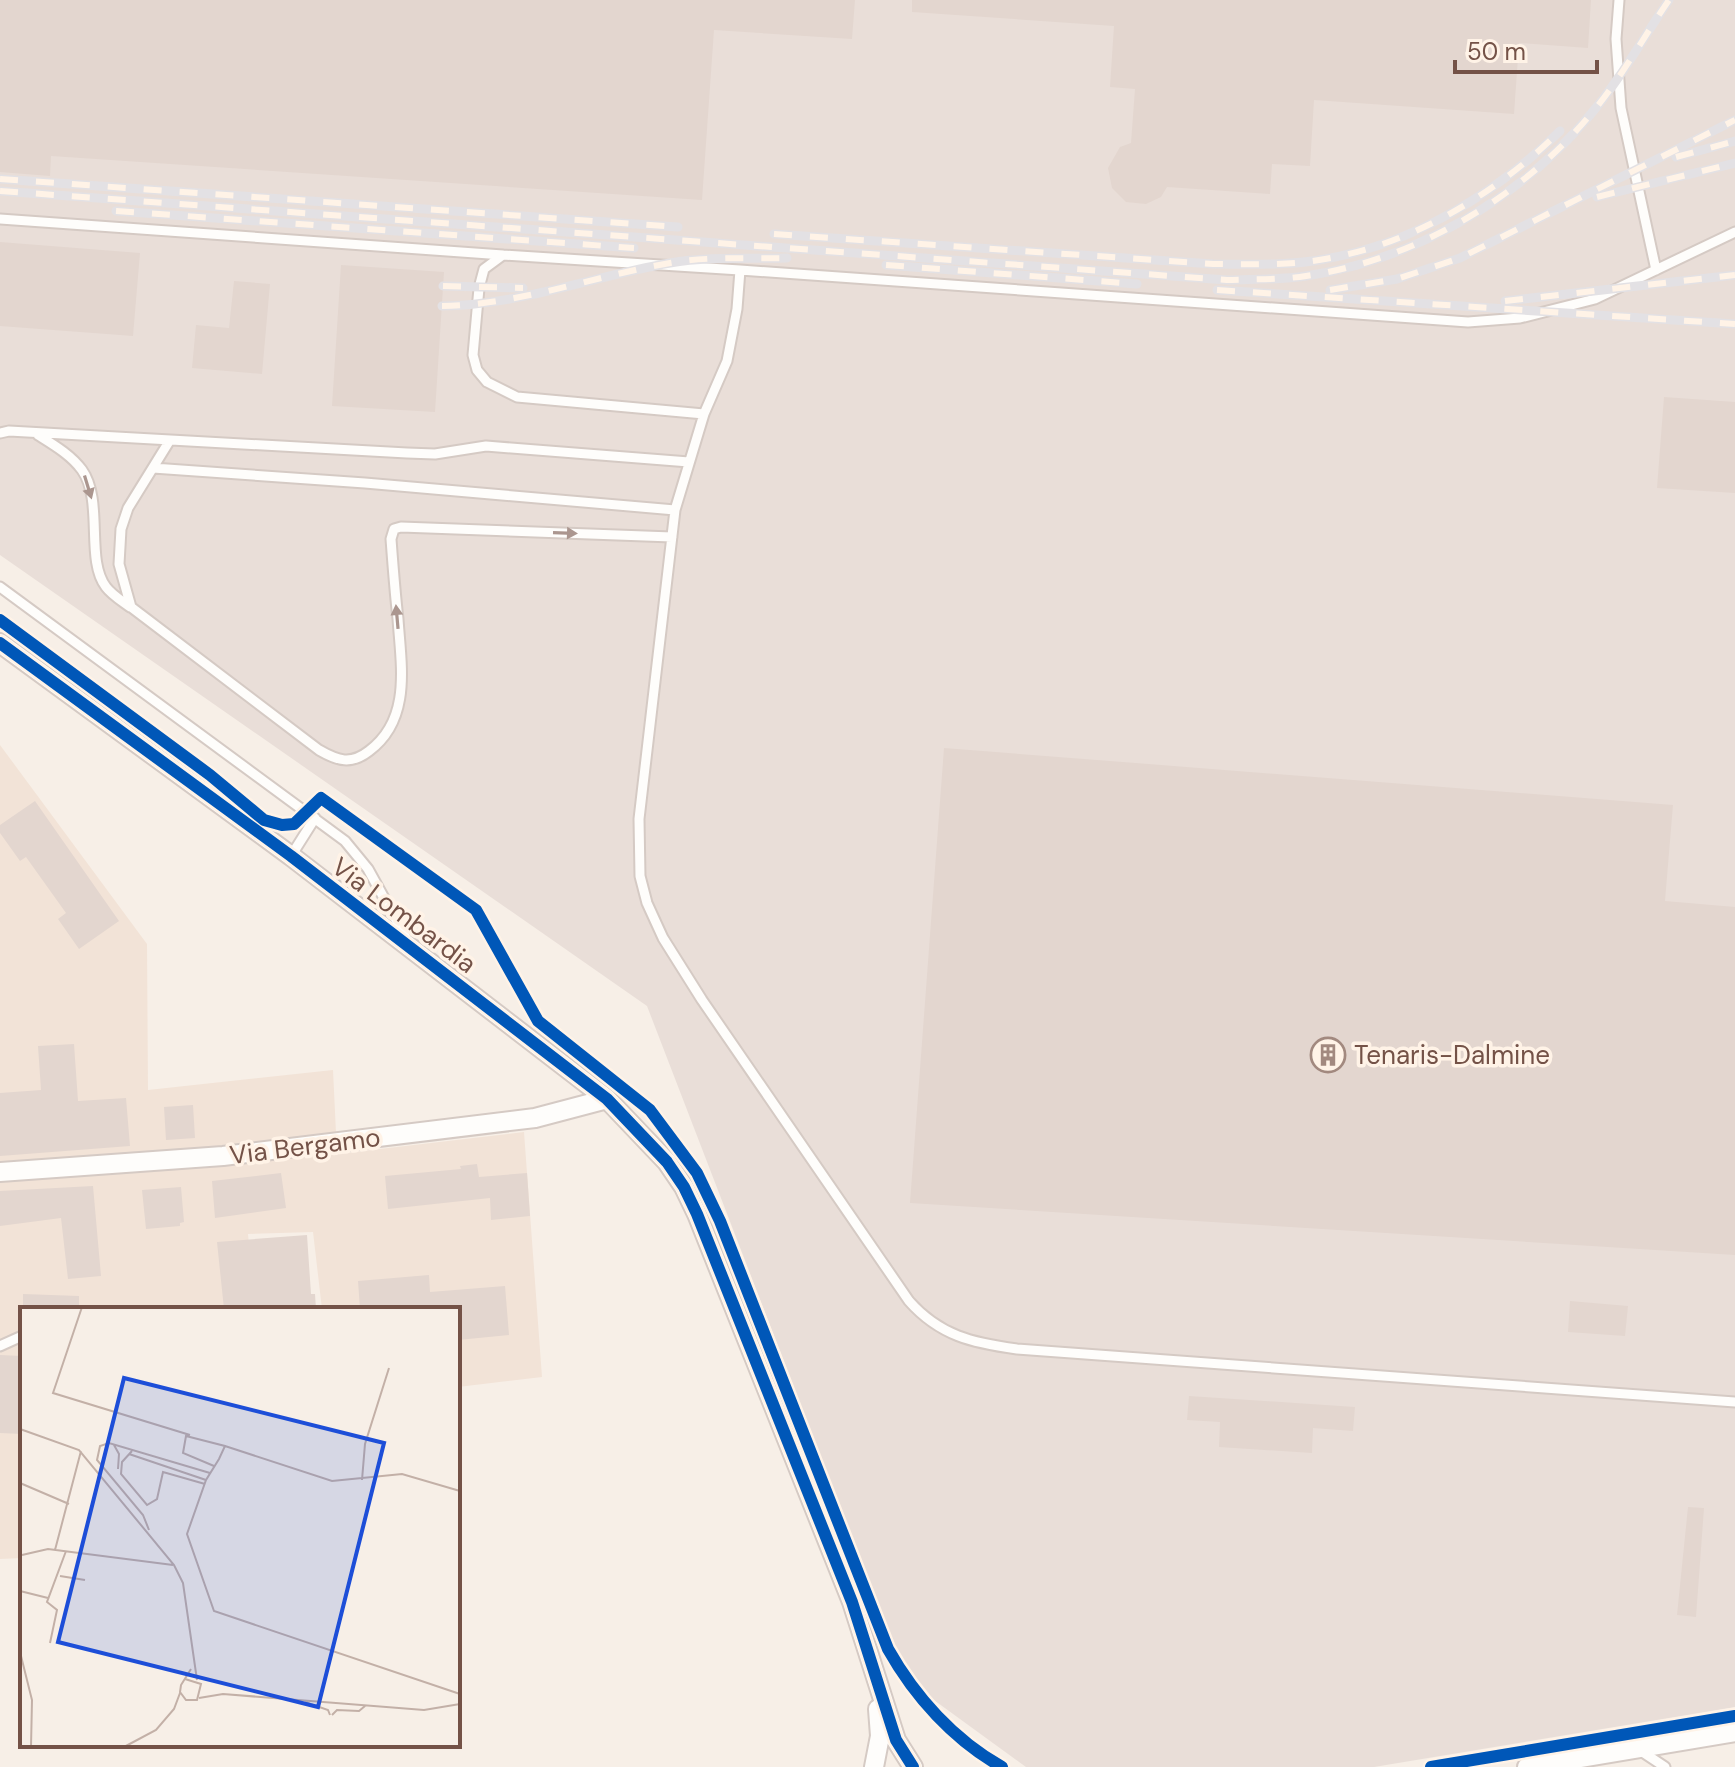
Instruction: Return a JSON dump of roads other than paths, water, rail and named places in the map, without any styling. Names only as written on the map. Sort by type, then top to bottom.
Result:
[{"type":"street","name":"Via Lombardia","points":[[0,643],[412,948],[607,1099],[655,1147],[690,1199],[852,1602],[896,1740],[913,1767]]},
{"type":"street","name":"Via Bergamo","points":[[0,1172],[223,1156],[535,1118],[607,1099]]},
{"type":"street","name":"Via Lombardia","points":[[872,1666],[880,1736],[874,1767]]},
{"type":"street","points":[[1527,1767],[1735,1732]]},
{"type":"lane","points":[[1619,0],[1616,39],[1621,108],[1656,270]]},
{"type":"lane","points":[[0,219],[1468,322],[1520,318],[1595,299],[1735,232]]},
{"type":"lane","points":[[503,255],[484,269],[479,288],[473,355],[477,370],[487,382],[517,397],[704,414]]},
{"type":"lane","points":[[740,270],[737,309],[727,361],[704,414],[675,510],[639,819],[640,876],[647,903],[663,938],[710,1013],[909,1301],[932,1324],[974,1341],[1033,1351],[1735,1402]]},
{"type":"lane","points":[[0,433],[427,454],[486,446],[689,462]]},
{"type":"lane","points":[[36,433],[65,453],[84,472],[92,496],[103,583],[319,750],[338,760],[354,760],[376,745],[392,726],[401,695],[402,669],[391,539],[397,527],[672,537]]},
{"type":"lane","points":[[131,607],[120,573],[119,542],[128,508],[170,440]]},
{"type":"lane","points":[[153,468],[675,510]]},
{"type":"lane","points":[[0,587],[345,841],[361,859],[412,948]]},
{"type":"lane","points":[[291,856],[315,818]]},
{"type":"lane","points":[[0,1346],[20,1337]]},
{"type":"lane","points":[[1638,1749],[1665,1767]]},
{"type":"railway","points":[[0,191],[1227,280],[1296,277],[1346,268],[1425,240],[1463,221],[1532,173],[1601,102],[1669,0]]},
{"type":"railway","points":[[1330,290],[1397,279],[1460,258],[1735,120]]},
{"type":"railway","points":[[774,234],[1213,264],[1311,261],[1358,252],[1452,213],[1509,175],[1560,131]]},
{"type":"railway","points":[[1676,157],[1735,141]]},
{"type":"railway","points":[[1597,197],[1735,163]]},
{"type":"railway","points":[[0,179],[678,227]]},
{"type":"railway","points":[[116,211],[634,248]]},
{"type":"railway","points":[[442,306],[500,301],[684,261],[787,258]]},
{"type":"railway","points":[[886,265],[1137,284]]},
{"type":"railway","points":[[1505,301],[1735,275]]},
{"type":"railway","points":[[443,286],[523,288]]},
{"type":"railway","points":[[1217,290],[1735,324]]},
{"type":"place","name":"Tenaris-Dalmine","points":[[1328,1055]]}]
